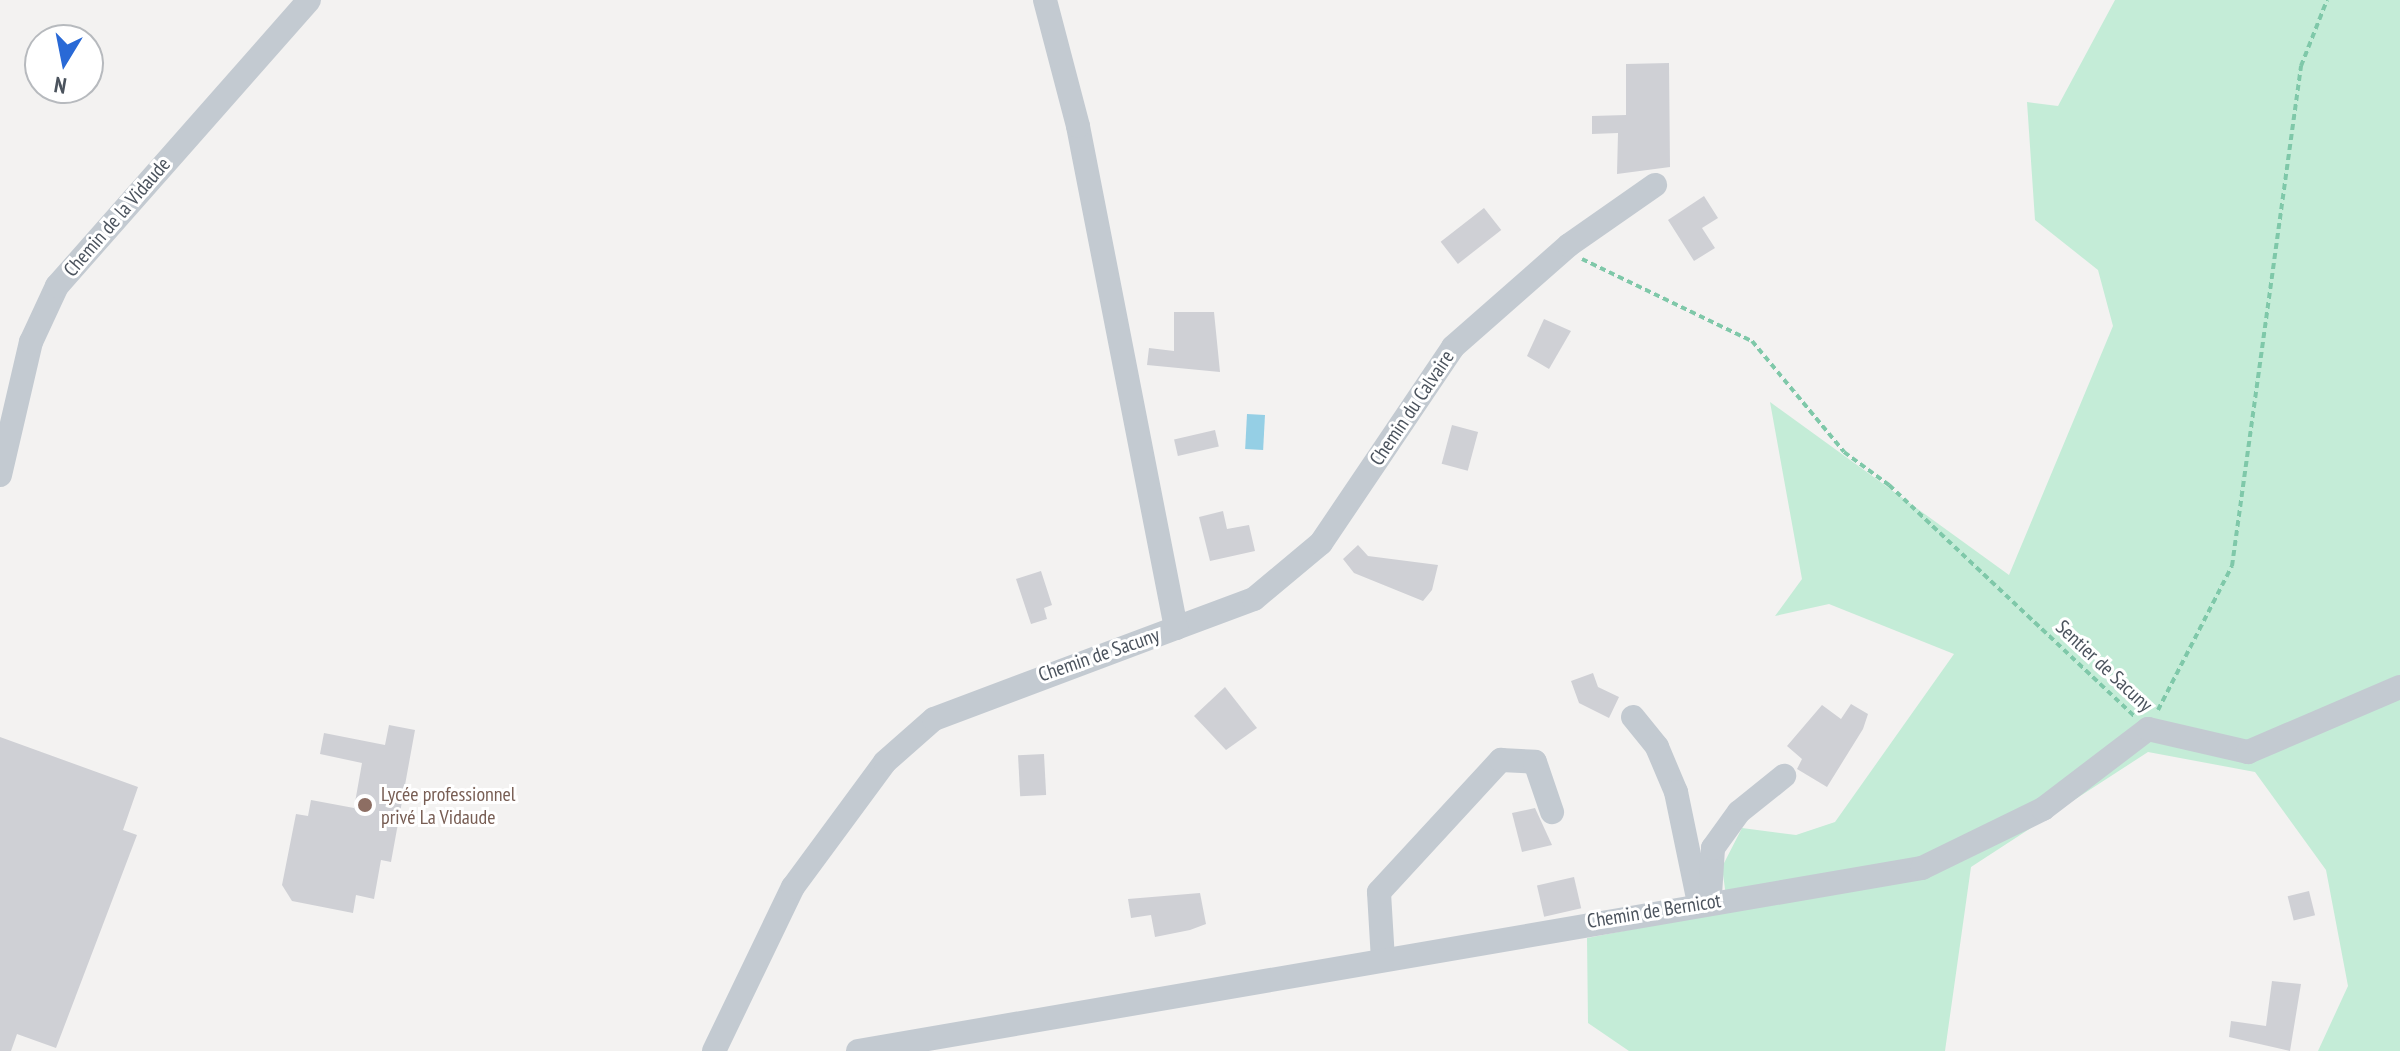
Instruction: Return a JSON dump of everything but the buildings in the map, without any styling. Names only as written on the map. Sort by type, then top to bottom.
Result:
[{"type":"street","name":"Chemin de la Vidaude","points":[[0,475],[31,342],[57,286],[309,0]]},
{"type":"street","name":"Chemin de Sacuny","points":[[714,1051],[793,887],[885,762],[934,719],[1176,628],[1104,288],[1078,126],[1045,0]]},
{"type":"street","name":"Chemin du Calvaire","points":[[1176,628],[1254,599],[1321,543],[1453,347],[1569,245],[1655,185]]},
{"type":"street","points":[[2148,729],[2248,752],[2400,687]]},
{"type":"street","points":[[1633,717],[1657,747],[1676,792],[1705,902]]},
{"type":"street","name":"Chemin de Bernicot","points":[[858,1051],[1705,902],[1922,868],[2043,809],[2148,729]]},
{"type":"street","points":[[1383,960],[1379,892],[1501,760],[1535,762],[1552,812]]},
{"type":"street","points":[[1705,902],[1713,848],[1739,812],[1784,776]]},
{"type":"path","name":"Sentier de Sacuny","points":[[1569,245],[1593,270],[1698,310],[1752,341],[1817,425],[2148,729],[2232,566],[2301,66],[2327,0]]},
{"type":"green space","points":[[2115,0],[2400,0],[2400,1051],[2318,1051],[2348,986],[2326,870],[2255,772],[2148,752],[1971,867],[1945,1051],[1629,1051],[1588,1023],[1587,938],[1728,911],[1722,867],[1742,828],[1796,835],[1835,822],[1954,654],[1829,604],[1775,616],[1802,579],[1770,402],[2009,575],[2113,326],[2098,270],[2035,220],[2027,102],[2058,106]]},
{"type":"water","points":[[1247,414],[1265,415],[1263,450],[1245,449]]},
{"type":"place","name":"Lycée professionnel privé La Vidaude","points":[[365,805]]}]
